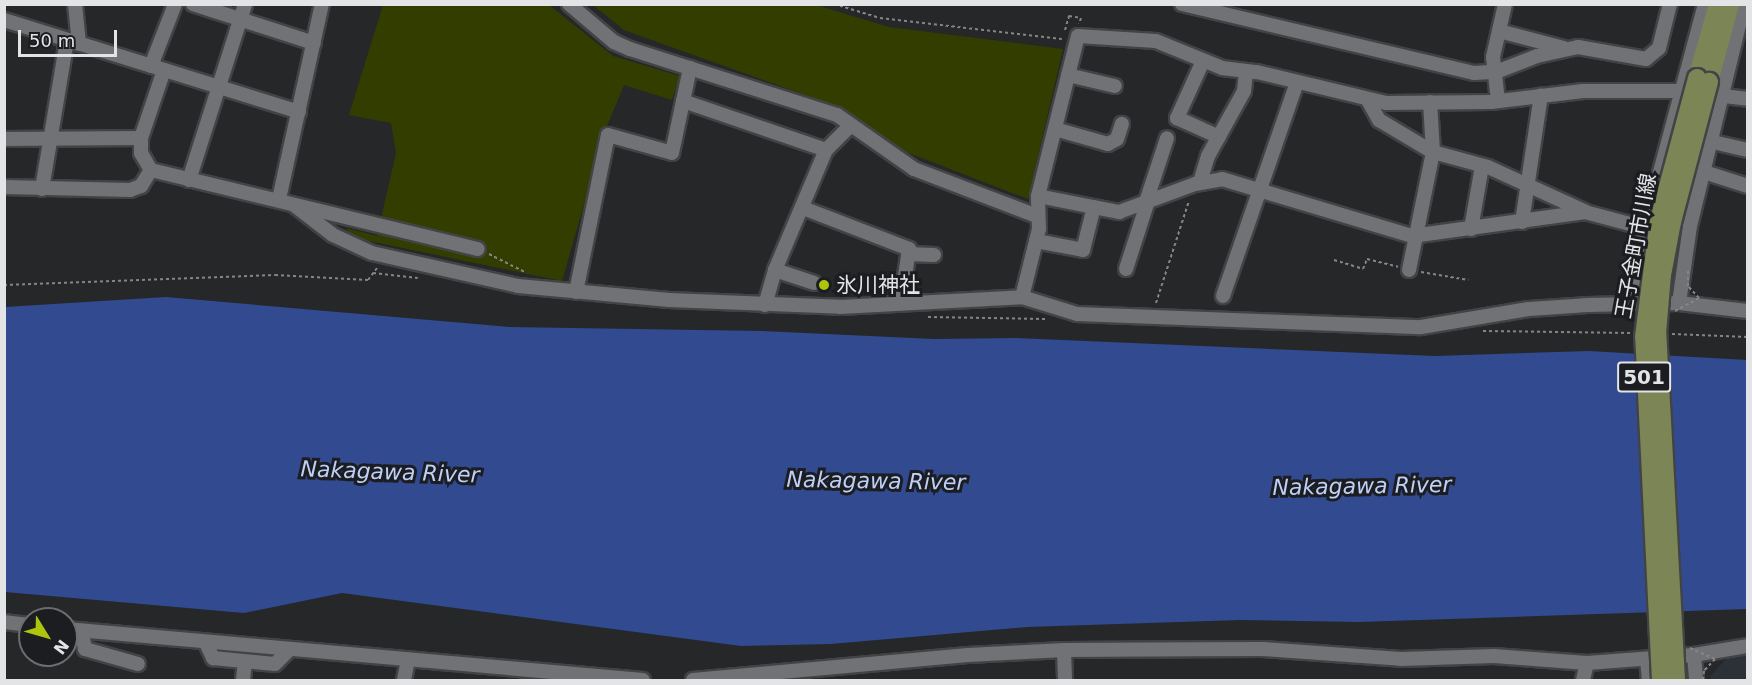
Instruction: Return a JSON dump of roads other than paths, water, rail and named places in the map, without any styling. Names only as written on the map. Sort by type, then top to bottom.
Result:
[{"type":"main road","name":"王子金町市川線","points":[[1676,681],[1657,333],[1662,275],[1718,4]]},
{"type":"main road","name":"王子金町市川線","points":[[1662,681],[1644,337],[1659,220],[1703,80],[1740,15]]},
{"type":"street","points":[[42,189],[49,139],[73,42],[75,4]]},
{"type":"street","points":[[151,66],[175,4]]},
{"type":"street","points":[[193,4],[314,43]]},
{"type":"street","points":[[189,180],[245,4]]},
{"type":"street","points":[[279,198],[322,4]]},
{"type":"street","points":[[569,4],[614,42],[837,116],[914,169],[1037,216]]},
{"type":"street","points":[[1182,4],[1460,72],[1496,72],[1566,49]]},
{"type":"street","points":[[1498,101],[1493,57],[1505,4]]},
{"type":"street","points":[[1499,31],[1566,49],[1646,59],[1653,56],[1670,4]]},
{"type":"street","points":[[1634,304],[1645,228],[1705,4]]},
{"type":"street","points":[[1678,303],[1684,255],[1724,96],[1744,4]]},
{"type":"street","points":[[4,20],[299,112]]},
{"type":"street","points":[[1022,297],[1036,240],[1038,196],[1078,36],[1156,41],[1203,61],[1297,82],[1370,102],[1498,101],[1541,95],[1681,91]]},
{"type":"street","points":[[1203,61],[1177,118],[1219,137]]},
{"type":"street","points":[[576,292],[608,135],[672,153],[690,68]]},
{"type":"street","points":[[164,70],[141,138],[141,153],[151,170],[279,198],[294,205],[478,249]]},
{"type":"street","points":[[1198,183],[1244,91],[1246,71]]},
{"type":"street","points":[[1068,75],[1115,86]]},
{"type":"street","points":[[1223,296],[1297,82]]},
{"type":"street","points":[[1522,222],[1541,95]]},
{"type":"street","points":[[1724,96],[1748,99]]},
{"type":"street","points":[[683,101],[825,150]]},
{"type":"street","points":[[1370,102],[1379,120],[1433,152],[1482,166],[1585,212],[1645,228]]},
{"type":"street","points":[[1409,270],[1433,152],[1430,102]]},
{"type":"street","points":[[1055,129],[1108,144],[1117,139],[1122,124]]},
{"type":"street","points":[[765,305],[775,270],[803,208],[825,150],[851,125]]},
{"type":"street","points":[[4,139],[141,138]]},
{"type":"street","points":[[1126,269],[1167,138]]},
{"type":"street","points":[[1713,142],[1748,150]]},
{"type":"street","points":[[1471,229],[1482,166]]},
{"type":"street","points":[[4,187],[130,190],[141,186],[151,170]]},
{"type":"street","points":[[1704,172],[1748,186]]},
{"type":"street","points":[[1038,196],[1119,212],[1198,183],[1222,179],[1417,235],[1585,212]]},
{"type":"street","points":[[294,205],[333,235],[372,253],[518,286],[576,292],[765,305],[902,303],[1022,297],[1077,314],[1421,327],[1547,307],[1678,303],[1748,311]]},
{"type":"street","points":[[1036,240],[1083,250],[1094,207]]},
{"type":"street","points":[[803,208],[909,249],[902,303]]},
{"type":"street","points":[[908,254],[934,255]]},
{"type":"street","points":[[775,270],[814,283]]},
{"type":"street","points":[[78,630],[408,659],[538,675],[643,681]]},
{"type":"street","points":[[82,631],[85,649],[138,664]]},
{"type":"street","points":[[206,643],[213,658],[245,662],[275,664],[290,649]]},
{"type":"street","points":[[693,681],[773,678],[968,655],[1064,650],[1263,649],[1401,659],[1494,656],[1587,663],[1694,655],[1748,646]]},
{"type":"street","points":[[1064,650],[1065,681]]},
{"type":"street","points":[[1694,655],[1695,681]]},
{"type":"street","points":[[404,681],[408,659]]},
{"type":"street","points":[[1647,659],[1648,681]]},
{"type":"street","points":[[243,681],[245,662]]},
{"type":"street","points":[[1583,681],[1587,663]]},
{"type":"water","name":"Nakagawa River","points":[[166,297],[510,327],[762,331],[934,339],[1016,338],[1435,356],[1589,351],[1747,360],[1747,609],[1359,622],[1240,620],[1027,627],[831,644],[741,646],[342,593],[244,613],[5,592],[5,307]]},
{"type":"place","name":"氷川神社","points":[[824,285]]}]
